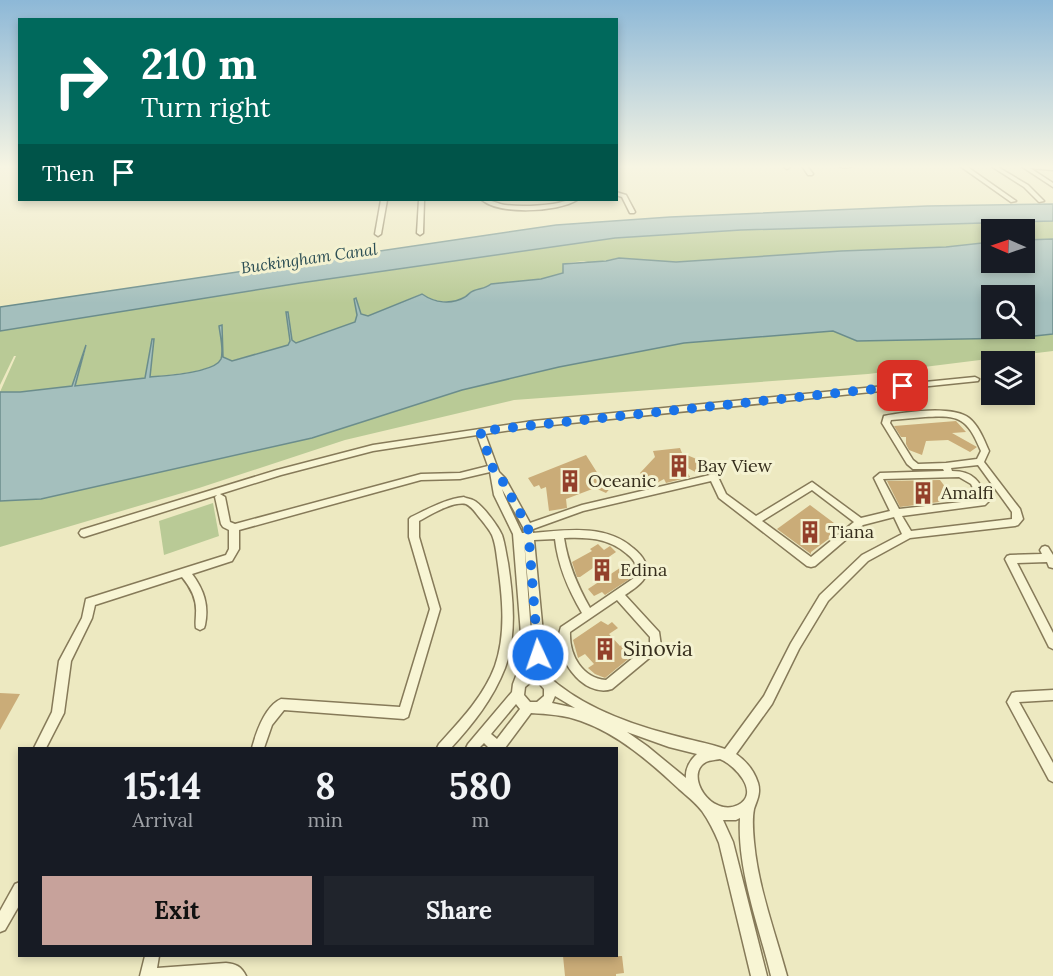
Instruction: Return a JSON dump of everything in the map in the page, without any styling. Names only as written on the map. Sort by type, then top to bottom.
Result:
[{"type":"street","points":[[378,234],[382,212]]},
{"type":"street","points":[[420,233],[421,212]]},
{"type":"street","points":[[84,533],[280,472],[373,448],[480,431],[975,379]]},
{"type":"street","points":[[525,534],[582,508],[714,477],[722,496],[811,563],[860,522],[896,513],[983,502],[975,482],[970,477],[947,470],[916,466],[910,462],[886,423],[887,418],[958,415],[971,425],[981,439],[985,451],[980,462]]},
{"type":"street","points":[[480,431],[494,471],[499,495],[516,527],[525,534],[559,536],[597,534],[628,547],[641,562],[642,572],[638,581],[565,630],[566,650],[583,678],[598,686],[608,685],[656,645],[655,635],[619,595]]},
{"type":"street","points":[[908,535],[879,477],[947,470],[980,462]]},
{"type":"street","points":[[759,976],[726,842],[717,822],[700,800],[691,781],[693,767],[703,756],[724,754],[768,700],[795,646],[824,598],[873,552],[908,535],[1016,522],[1017,511],[980,462]]},
{"type":"street","points":[[220,497],[226,524],[234,528],[421,477],[460,476],[494,471]]},
{"type":"street","points":[[756,521],[812,485],[860,522]]},
{"type":"street","points":[[258,747],[267,722],[281,704],[404,712],[435,609],[414,537],[414,519],[444,504],[468,501],[474,504],[498,535],[507,610],[505,652],[493,685],[444,747]]},
{"type":"street","points":[[41,747],[58,713],[65,661],[87,618],[90,602],[229,558],[234,549],[234,528]]},
{"type":"street","points":[[499,747],[534,707],[544,705],[550,696],[539,664],[525,534]]},
{"type":"street","points":[[525,534],[526,647],[524,671],[518,689],[523,704],[575,713],[613,731],[648,755],[710,808],[726,814],[740,811],[750,801]]},
{"type":"street","points":[[559,536],[563,567],[568,581],[588,614]]},
{"type":"street","points":[[1049,557],[1011,559],[1053,644]]},
{"type":"street","points":[[184,572],[201,597],[203,609],[200,625]]},
{"type":"street","points":[[473,747],[518,689],[531,677],[544,680],[574,701],[623,724],[680,744],[724,754],[741,763],[750,777],[752,792],[746,827],[747,850],[779,976]]},
{"type":"street","points":[[1053,695],[1023,695],[1016,697],[1013,702],[1053,776]]},
{"type":"street","points":[[483,735],[497,747]]},
{"type":"street","points":[[0,925],[18,893]]},
{"type":"street","points":[[152,957],[149,976],[226,969],[234,971],[238,976]]},
{"type":"green space","points":[[1053,221],[1053,239],[1035,240],[1035,222]]},
{"type":"green space","points":[[981,223],[981,243],[676,262],[619,258],[591,263],[584,261],[567,263],[564,273],[541,279],[491,284],[472,291],[465,297],[448,302],[437,301],[421,294],[368,316],[361,314],[356,299],[354,299],[356,322],[296,343],[292,340],[288,312],[286,312],[290,341],[288,345],[231,361],[223,358],[222,347],[221,359],[217,364],[200,370],[149,377],[154,339],[145,378],[75,386],[87,344],[72,386],[0,392],[16,356],[0,385],[0,331],[300,283],[615,238],[741,230]]},
{"type":"green space","points":[[833,331],[857,341],[1035,339],[1035,336],[1053,334],[1053,351],[1035,353],[1035,351],[981,351],[981,360],[868,374],[514,400],[345,440],[199,488],[0,547],[0,501],[41,499],[312,438],[462,390],[559,367],[684,343]]},
{"type":"green space","points":[[213,503],[219,536],[164,555],[159,521]]},
{"type":"water","points":[[797,212],[1053,212],[1053,221],[981,219],[981,223],[741,230],[615,238],[300,283],[0,331],[0,307],[556,225]]},
{"type":"water","points":[[1053,239],[1053,334],[1035,336],[1035,285],[981,285],[981,339],[857,341],[833,331],[684,343],[559,367],[462,390],[312,438],[41,499],[0,501],[0,392],[72,386],[86,345],[75,386],[145,378],[152,339],[154,339],[150,377],[200,371],[217,364],[221,359],[219,326],[222,325],[223,357],[232,361],[288,345],[290,341],[286,312],[288,312],[292,340],[296,343],[355,322],[357,315],[354,299],[356,298],[361,314],[368,316],[422,294],[438,301],[449,302],[460,300],[472,291],[491,284],[541,279],[563,273],[563,264],[619,258],[676,262],[841,251],[946,247],[981,243],[981,273],[1035,273],[1035,240]]},
{"type":"building","points":[[956,421],[966,432],[952,433],[977,447],[970,452],[948,440],[926,441],[922,455],[909,450],[906,437],[901,437],[894,426]]},
{"type":"building","name":"Bay View","points":[[680,448],[682,453],[712,463],[701,475],[684,466],[690,477],[666,483],[664,479],[653,485],[640,473],[655,457],[653,451]]},
{"type":"building","name":"Oceanic","points":[[586,455],[598,474],[615,483],[606,493],[595,488],[566,499],[567,508],[549,511],[546,487],[541,489],[539,485],[534,487],[528,478]]},
{"type":"building","name":"Amalfi","points":[[940,480],[955,500],[900,507],[887,481]]},
{"type":"building","name":"Tiana","points":[[810,505],[842,529],[811,554],[777,529]]},
{"type":"building","points":[[598,544],[604,550],[610,546],[616,552],[577,577],[572,562],[592,551],[590,549]]},
{"type":"building","points":[[626,564],[633,571],[627,574],[631,578],[605,595],[602,592],[594,596],[588,589]]},
{"type":"building","name":"Sinovia","points":[[601,621],[608,625],[612,622],[618,628],[609,634],[620,646],[629,640],[636,648],[633,650],[633,655],[605,678],[588,668],[594,664],[585,654],[578,658],[573,640]]},
{"type":"building","points":[[0,693],[20,694],[0,730]]},
{"type":"building","points":[[622,956],[624,973],[616,974],[616,976],[565,976],[563,957]]},
{"type":"place","name":"Bay View","points":[[679,466]]},
{"type":"place","name":"Oceanic","points":[[570,481]]},
{"type":"place","name":"Amalfi","points":[[923,493]]},
{"type":"place","name":"Tiana","points":[[810,532]]},
{"type":"place","name":"Edina","points":[[602,570]]},
{"type":"place","name":"Sinovia","points":[[605,649]]},
{"type":"route","points":[[538,655],[528,527],[502,480],[495,474],[480,431],[903,386]]},
{"type":"water label","name":"Buckingham Canal","points":[[309,258]]}]
